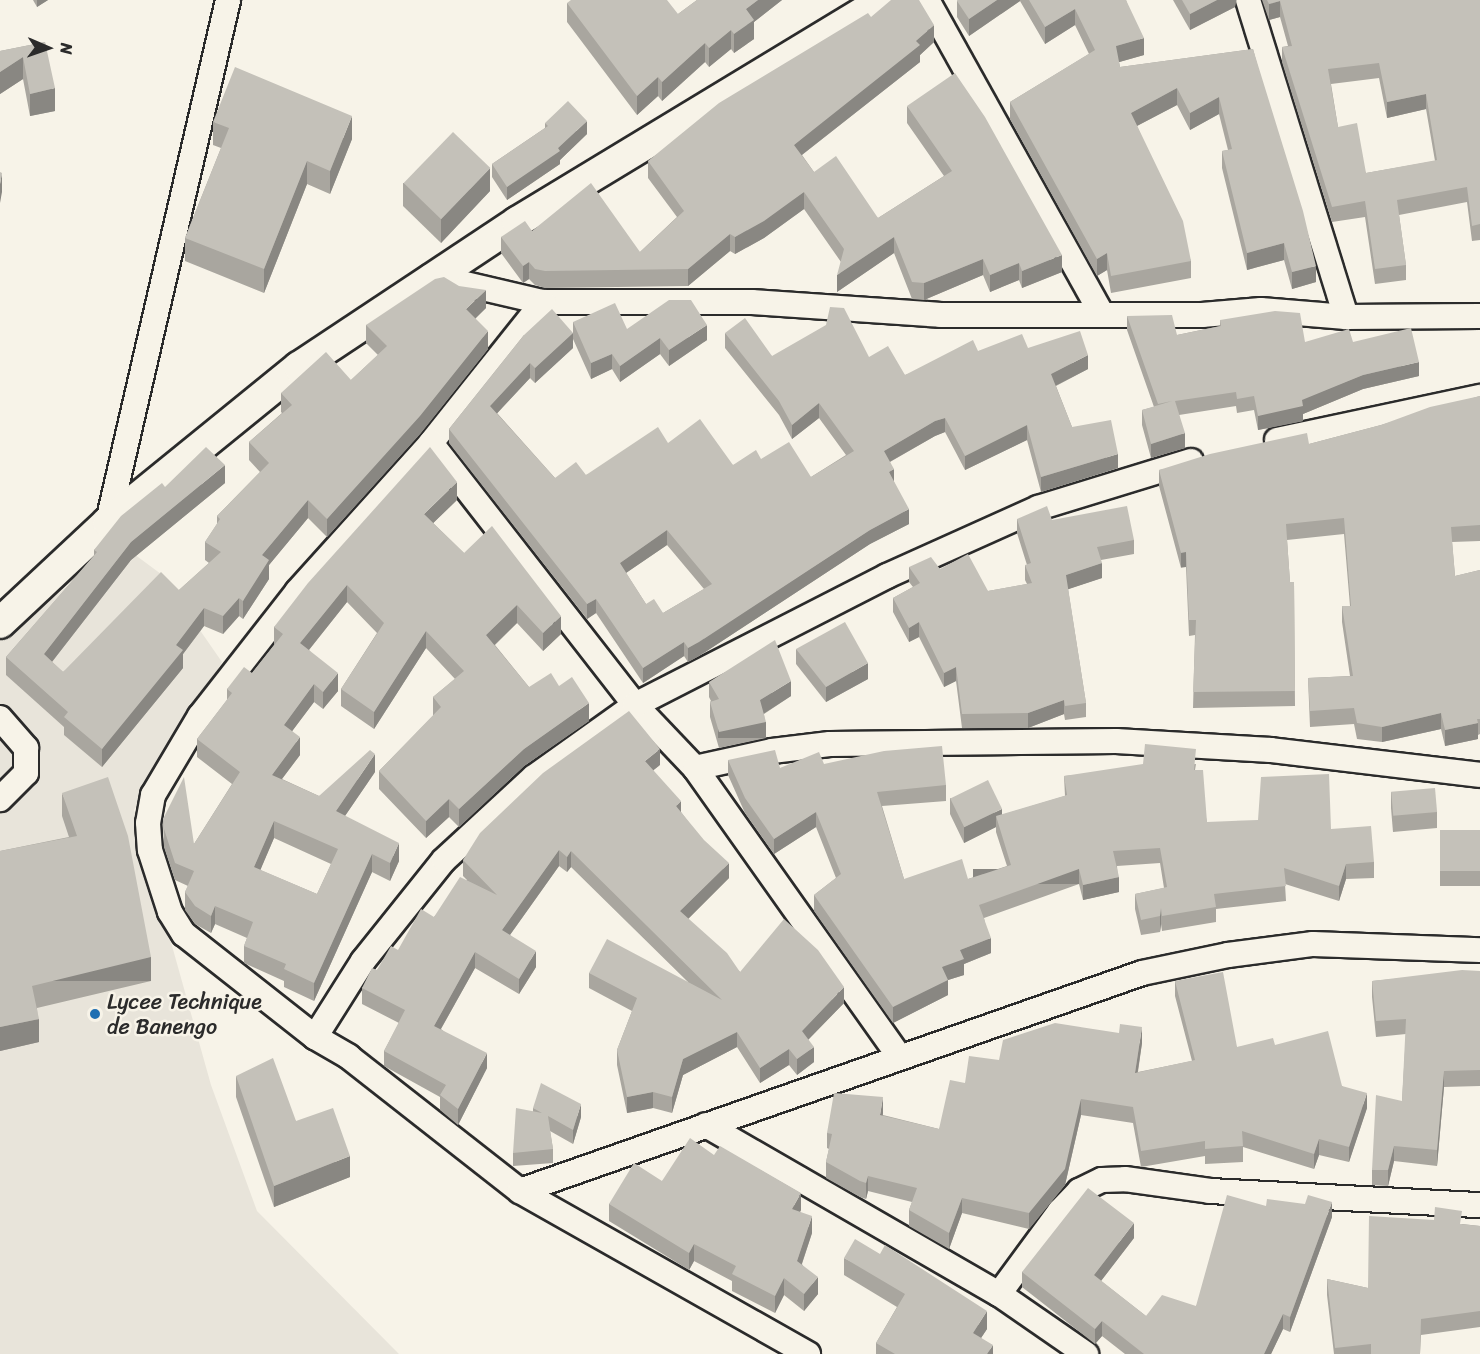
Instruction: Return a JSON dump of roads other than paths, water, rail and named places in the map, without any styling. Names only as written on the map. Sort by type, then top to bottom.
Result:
[{"type":"street","points":[[108,522],[228,0]]},
{"type":"street","points":[[0,623],[108,522],[299,367],[431,276],[884,0]]},
{"type":"street","points":[[927,0],[1102,314]]},
{"type":"street","points":[[1248,0],[1346,317]]},
{"type":"street","points":[[431,276],[543,302],[752,302],[941,315],[1202,315],[1261,310],[1346,317],[1480,316]]},
{"type":"street","points":[[543,302],[431,442],[297,592],[200,716],[153,795],[148,823],[150,850],[170,912],[184,934],[315,1037],[349,1058],[520,1191],[808,1354]]},
{"type":"street","points":[[1252,446],[1480,397]]},
{"type":"street","points":[[431,442],[635,705],[695,768],[900,1057]]},
{"type":"street","points":[[315,1037],[363,961],[444,860],[534,777],[635,705],[887,576],[1038,508],[1218,453]]},
{"type":"street","points":[[0,718],[26,748],[26,773],[0,799]]},
{"type":"street","points":[[695,768],[772,751],[830,744],[1116,741],[1270,750],[1480,775]]},
{"type":"street","points":[[520,1191],[1142,973],[1228,955],[1312,944],[1480,950]]},
{"type":"street","points":[[706,1125],[999,1294],[1086,1354]]},
{"type":"street","points":[[999,1294],[1060,1211],[1079,1191],[1102,1180],[1125,1179],[1210,1191],[1480,1205]]},
{"type":"place","name":"Lycee Technique de Banengo","points":[[95,1014]]}]
